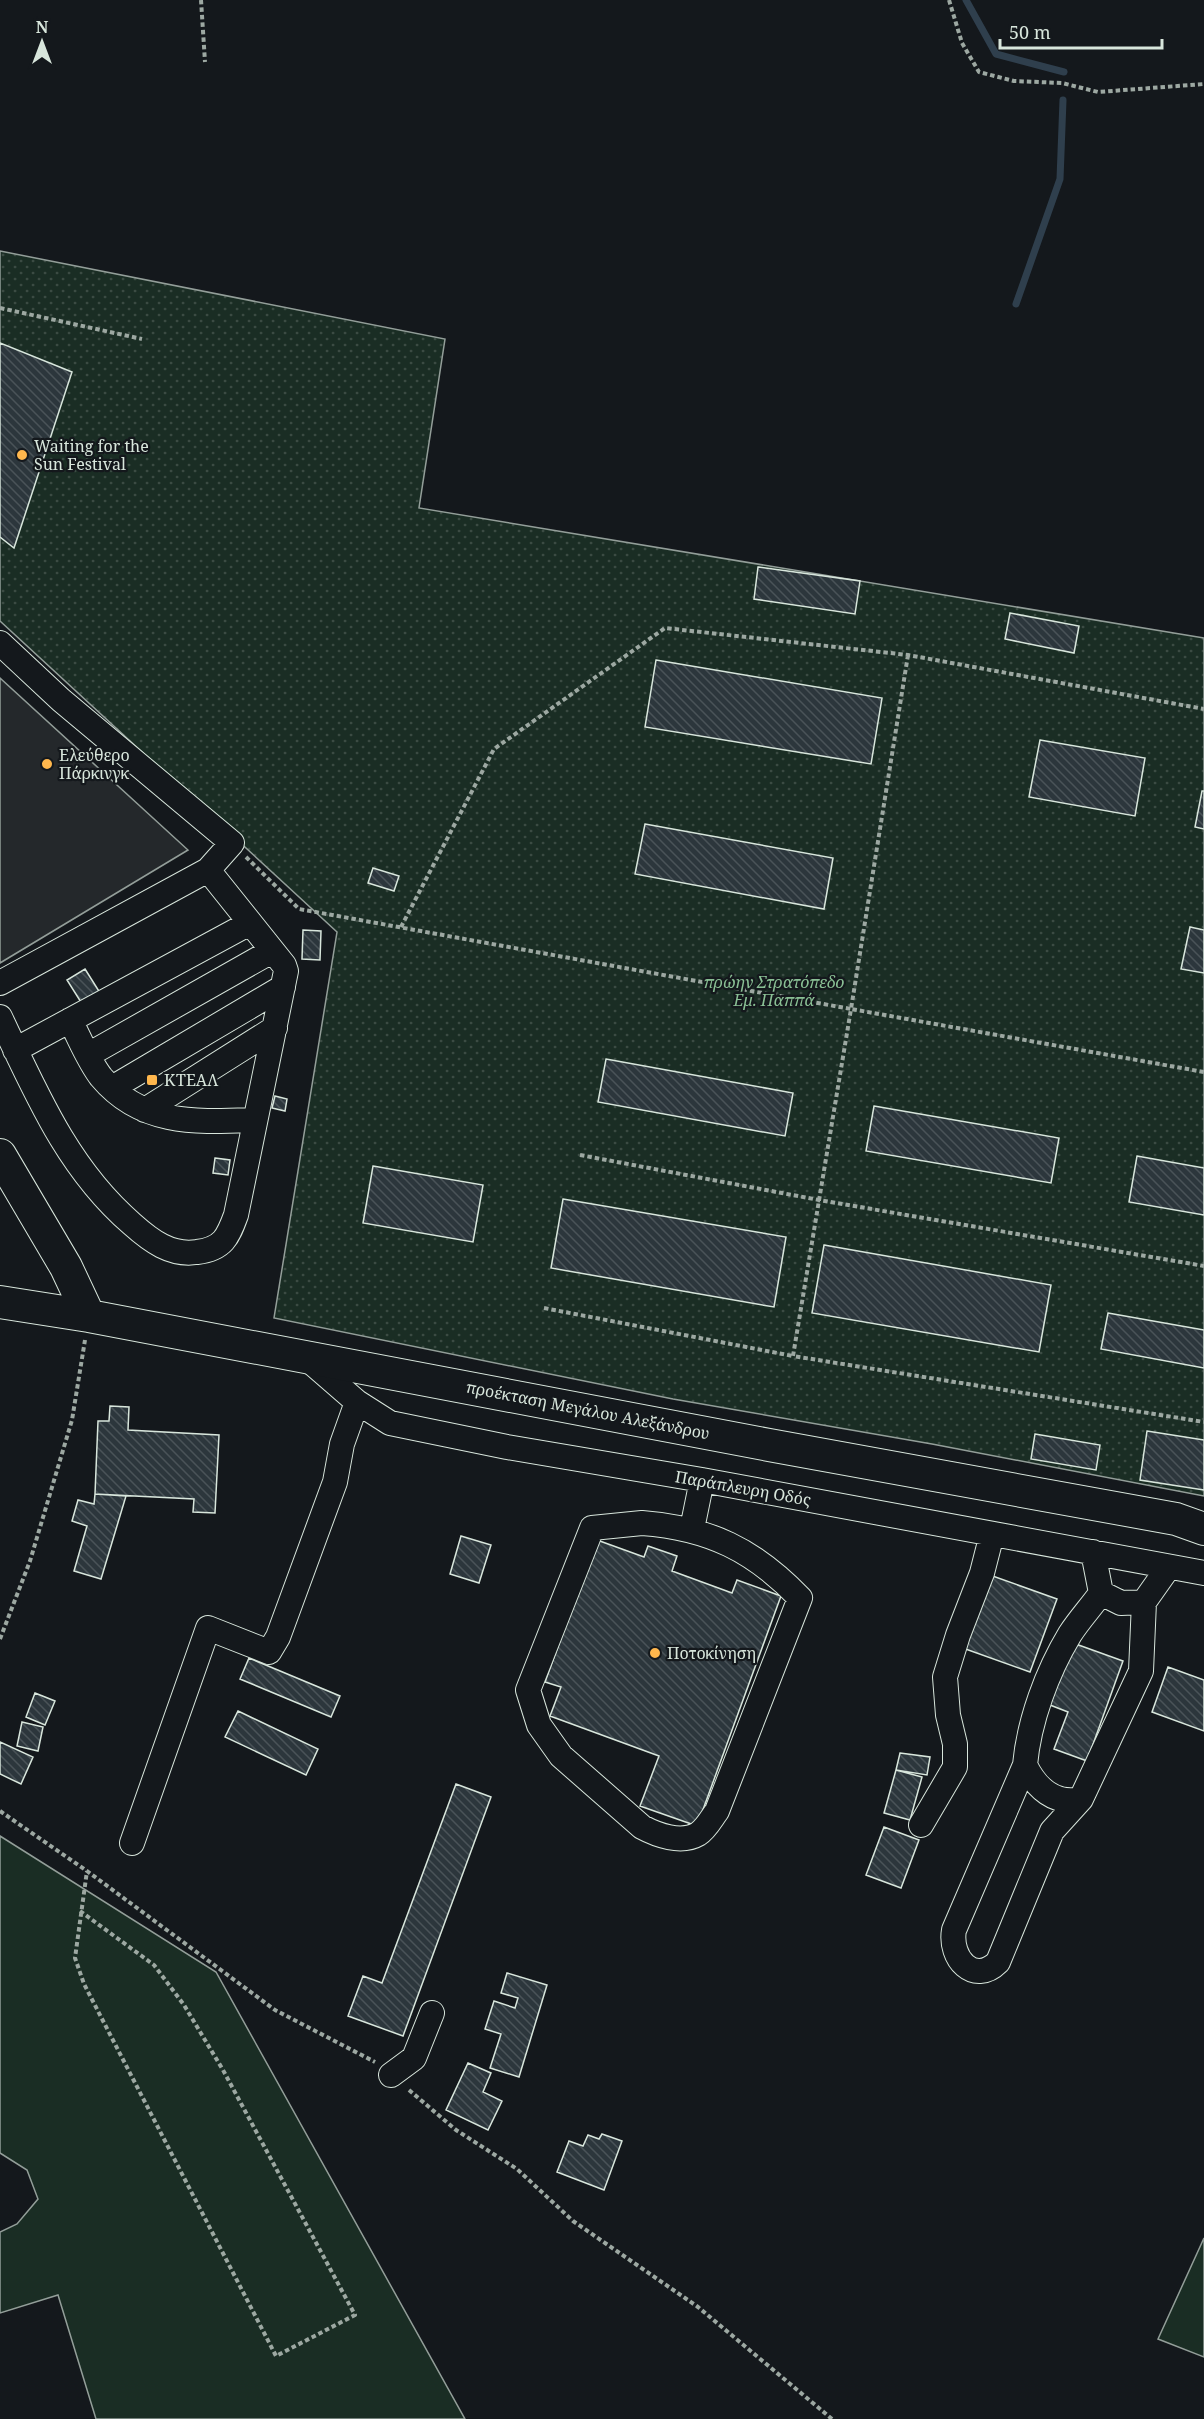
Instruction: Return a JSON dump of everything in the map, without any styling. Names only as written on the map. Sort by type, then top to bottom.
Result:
[{"type":"main road","points":[[0,1155],[66,1267],[89,1316]]},
{"type":"main road","name":"προέκταση Μεγάλου Αλεξάνδρου","points":[[0,1302],[89,1316],[1195,1523]]},
{"type":"street","points":[[0,643],[61,700],[232,843],[207,870],[0,983]]},
{"type":"street","points":[[0,1017],[50,1122],[80,1169],[116,1210],[153,1243],[184,1254],[209,1251],[228,1237],[236,1215],[286,968],[207,870]]},
{"type":"street","points":[[15,1050],[250,923]]},
{"type":"street","points":[[88,1055],[272,951]]},
{"type":"street","points":[[112,1088],[283,987]]},
{"type":"street","points":[[70,1020],[101,1076],[119,1095],[145,1110],[178,1120],[255,1120]]},
{"type":"street","points":[[145,1110],[274,1028]]},
{"type":"street","name":"Παράπλευρη Οδός","points":[[304,1356],[357,1402],[390,1423],[433,1433],[1093,1552],[1168,1568],[1204,1572]]},
{"type":"street","points":[[132,1843],[208,1628],[269,1652],[278,1637],[335,1482],[342,1444],[357,1402]]},
{"type":"street","points":[[692,1529],[702,1480]]},
{"type":"street","points":[[642,1523],[692,1529],[717,1538],[763,1563],[800,1598],[717,1811],[698,1834],[688,1837],[666,1836],[642,1827],[561,1756],[539,1725],[528,1690],[592,1528],[642,1523]]},
{"type":"street","points":[[921,1825],[955,1767],[955,1744],[948,1715],[945,1677],[958,1635],[982,1573],[992,1534]]},
{"type":"street","points":[[1093,1552],[1101,1593],[1070,1635],[1042,1692],[1028,1739],[1025,1765],[954,1930],[952,1945],[954,1952],[966,1966],[983,1970],[989,1969],[998,1962],[1052,1832],[1081,1799],[1141,1671],[1144,1602],[1168,1568]]},
{"type":"street","points":[[1101,1593],[1121,1603],[1144,1602]]},
{"type":"street","points":[[1025,1765],[1030,1776],[1047,1793],[1070,1801],[1081,1799]]},
{"type":"street","points":[[391,2075],[414,2058],[432,2013]]},
{"type":"path","points":[[201,0],[205,62]]},
{"type":"path","points":[[949,0],[962,43],[979,72],[1014,81],[1062,83],[1098,92],[1204,84]]},
{"type":"path","points":[[0,308],[142,339]]},
{"type":"path","points":[[401,927],[494,748],[664,628],[908,655],[1204,709]]},
{"type":"path","points":[[793,1356],[908,655]]},
{"type":"path","points":[[232,843],[299,909],[1204,1072]]},
{"type":"path","points":[[580,1155],[819,1200],[1204,1266]]},
{"type":"path","points":[[544,1308],[793,1356],[1204,1422]]},
{"type":"path","points":[[0,1639],[30,1561],[72,1420],[89,1316]]},
{"type":"path","points":[[0,1811],[87,1871],[275,2010],[338,2041],[379,2065],[456,2130],[517,2169],[573,2221],[698,2307],[832,2419]]},
{"type":"path","points":[[80,1911],[154,1965],[184,2005],[223,2070],[355,2315],[276,2356],[84,1984],[75,1958],[80,1911],[87,1871]]},
{"type":"green space","name":"πρώην Στρατόπεδο Εμ. Παππά","points":[[0,251],[445,339],[419,508],[1204,638],[1204,1496],[932,1444],[673,1399],[274,1318],[337,932],[0,621]]},
{"type":"green space","points":[[0,1836],[216,1972],[465,2419],[96,2419],[58,2295],[0,2313],[0,2232],[17,2224],[38,2199],[27,2170],[0,2153]]},
{"type":"green space","points":[[1204,2238],[1204,2357],[1158,2339]]},
{"type":"shaded area","name":"Ελεύθερο Πάρκινγκ","points":[[0,678],[188,850],[0,963]]},
{"type":"building","name":"Waiting for the Sun Festival","points":[[0,343],[72,372],[14,548],[0,537]]},
{"type":"building","points":[[758,567],[860,581],[855,614],[754,599]]},
{"type":"building","points":[[1010,613],[1079,626],[1074,653],[1005,639]]},
{"type":"building","points":[[656,660],[882,698],[871,764],[645,727]]},
{"type":"building","points":[[1040,740],[1145,758],[1135,816],[1029,797]]},
{"type":"building","points":[[1202,791],[1204,791],[1204,829],[1195,827]]},
{"type":"building","points":[[645,824],[833,858],[824,909],[635,874]]},
{"type":"building","points":[[373,868],[399,876],[394,891],[368,883]]},
{"type":"building","points":[[1190,927],[1204,930],[1204,973],[1181,969]]},
{"type":"building","points":[[303,930],[321,931],[320,960],[302,959]]},
{"type":"building","points":[[85,969],[102,996],[84,1007],[67,980]]},
{"type":"building","points":[[606,1059],[793,1093],[785,1136],[598,1102]]},
{"type":"building","points":[[275,1096],[287,1099],[285,1111],[272,1108]]},
{"type":"building","points":[[874,1106],[1059,1138],[1051,1183],[866,1151]]},
{"type":"building","points":[[1137,1156],[1204,1168],[1204,1215],[1129,1202]]},
{"type":"building","points":[[215,1158],[230,1160],[228,1175],[213,1173]]},
{"type":"building","points":[[373,1166],[483,1185],[473,1242],[363,1223]]},
{"type":"building","points":[[563,1199],[786,1237],[774,1307],[551,1268]]},
{"type":"building","points":[[824,1245],[1051,1285],[1039,1352],[812,1313]]},
{"type":"building","points":[[1108,1313],[1204,1330],[1204,1368],[1101,1349]]},
{"type":"building","points":[[110,1406],[129,1407],[128,1430],[219,1435],[215,1513],[193,1512],[194,1499],[95,1494],[98,1421],[109,1421]]},
{"type":"building","points":[[1147,1431],[1204,1440],[1204,1490],[1140,1480]]},
{"type":"building","points":[[1035,1434],[1100,1445],[1096,1470],[1031,1459]]},
{"type":"building","points":[[95,1494],[126,1496],[101,1579],[74,1571],[87,1526],[72,1521],[78,1500],[94,1504]]},
{"type":"building","points":[[461,1536],[491,1545],[479,1583],[450,1574]]},
{"type":"building","points":[[597,1540],[644,1557],[648,1546],[677,1556],[672,1571],[732,1593],[737,1580],[781,1596],[697,1826],[640,1806],[659,1756],[550,1716],[561,1687],[545,1682]]},
{"type":"building","points":[[987,1574],[1057,1599],[1030,1672],[960,1647]]},
{"type":"building","points":[[1073,1643],[1123,1661],[1087,1761],[1054,1749],[1068,1712],[1050,1705]]},
{"type":"building","points":[[249,1658],[340,1696],[331,1717],[240,1679]]},
{"type":"building","points":[[1168,1667],[1204,1680],[1204,1731],[1152,1712]]},
{"type":"building","points":[[35,1693],[55,1701],[45,1725],[26,1717]]},
{"type":"building","points":[[238,1711],[318,1749],[306,1775],[225,1737]]},
{"type":"building","points":[[22,1722],[43,1727],[38,1751],[17,1746]]},
{"type":"building","points":[[0,1742],[33,1757],[21,1784],[0,1774]]},
{"type":"building","points":[[900,1753],[930,1757],[927,1775],[896,1770]]},
{"type":"building","points":[[896,1770],[922,1777],[910,1820],[884,1813]]},
{"type":"building","points":[[456,1784],[491,1797],[403,2036],[348,2016],[363,1976],[382,1983]]},
{"type":"building","points":[[884,1827],[919,1840],[901,1888],[866,1875]]},
{"type":"building","points":[[507,1973],[547,1985],[519,2077],[490,2068],[501,2034],[485,2029],[494,2001],[515,2008],[518,1998],[501,1993]]},
{"type":"building","points":[[468,2063],[491,2073],[483,2092],[502,2101],[488,2130],[446,2110]]},
{"type":"building","points":[[602,2134],[622,2141],[604,2190],[557,2172],[569,2141],[583,2146],[588,2135],[599,2139]]},
{"type":"waterway","points":[[966,0],[996,54],[1064,72]]},
{"type":"waterway","points":[[1016,304],[1060,179],[1063,100]]},
{"type":"place","name":"Waiting for the Sun Festival","points":[[22,455]]},
{"type":"place","name":"Ελεύθερο Πάρκινγκ","points":[[47,764]]},
{"type":"place","name":"ΚΤΕΑΛ","points":[[152,1080]]},
{"type":"place","name":"Ποτοκίνηση","points":[[655,1653]]}]
